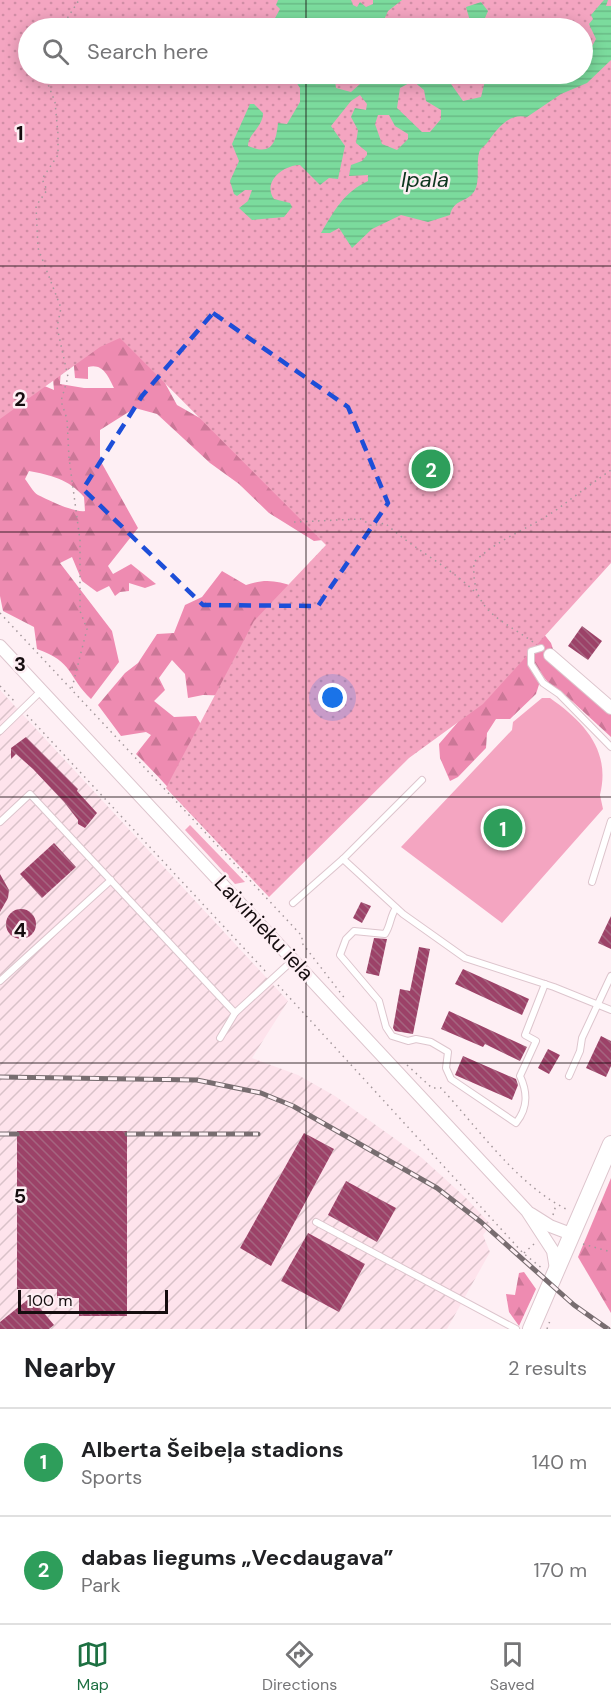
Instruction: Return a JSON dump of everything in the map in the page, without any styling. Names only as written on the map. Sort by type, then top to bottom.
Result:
[{"type":"main road","points":[[531,1329],[611,1144]]},
{"type":"street","name":"Laivinieku iela","points":[[0,646],[527,1211],[553,1251],[555,1274]]},
{"type":"street","points":[[546,652],[611,708]]},
{"type":"street","name":"Laivinieku iela","points":[[527,1211],[570,1237]]},
{"type":"lane","points":[[546,652],[531,651],[531,664],[543,683],[559,694],[611,747]]},
{"type":"lane","points":[[0,731],[42,691]]},
{"type":"lane","points":[[294,903],[343,860],[422,780]]},
{"type":"lane","points":[[0,822],[30,794],[235,1013]]},
{"type":"lane","points":[[592,882],[611,822]]},
{"type":"lane","points":[[343,860],[396,908],[465,958],[545,984],[611,1010]]},
{"type":"lane","points":[[0,981],[111,880]]},
{"type":"lane","points":[[396,908],[390,916],[389,927],[385,934],[354,931],[346,939],[340,955],[379,1001],[386,1027],[392,1036],[408,1041],[416,1039],[431,1042],[448,1052],[446,1068],[451,1079],[516,1123],[524,1113],[526,1103],[525,1087],[520,1076],[536,1041],[525,1035],[545,984]]},
{"type":"lane","points":[[220,1038],[235,1013],[293,959]]},
{"type":"lane","points":[[569,1076],[580,1051],[582,1038],[611,976]]},
{"type":"lane","points":[[316,1222],[516,1329]]},
{"type":"path","points":[[67,18],[79,0]]},
{"type":"path","points":[[48,84],[55,102],[58,155],[42,179],[47,190],[36,206],[38,248],[61,308],[57,327],[68,377],[62,401],[67,419],[69,458],[80,540],[80,611],[87,629],[72,689]]},
{"type":"path","points":[[476,594],[474,562],[484,552],[502,539],[513,536],[559,508],[611,470]]},
{"type":"path","points":[[294,522],[361,519],[372,526],[385,523],[444,569],[463,580],[485,608],[546,652]]},
{"type":"path","points":[[0,613],[302,936],[302,943],[352,1006]]},
{"type":"path","points":[[0,686],[523,1253],[555,1274]]},
{"type":"path","points":[[407,1065],[432,1088],[441,1088],[517,1171],[556,1204],[580,1215]]},
{"type":"path","points":[[552,1216],[556,1204]]},
{"type":"path","points":[[570,1237],[611,1252]]},
{"type":"path","points":[[523,1253],[540,1239]]},
{"type":"highlighted area","points":[[213,313],[348,407],[388,503],[318,606],[203,605],[83,489],[142,396]]},
{"type":"shaded area","points":[[0,690],[288,1001],[252,1058],[298,1075],[335,1096],[422,1158],[466,1198],[491,1225],[483,1235],[490,1252],[447,1329],[0,1329]]},
{"type":"green space","points":[[0,0],[611,0],[611,563],[483,704],[409,758],[269,897],[166,788],[254,621],[326,545],[120,338],[100,347],[0,419]]},
{"type":"green space","points":[[0,194],[153,361],[177,405],[221,430],[331,539],[314,541],[269,513],[239,484],[210,463],[157,414],[135,408],[100,430],[100,460],[138,528],[108,566],[113,574],[131,564],[156,584],[145,588],[129,583],[129,591],[120,592],[115,596],[109,586],[97,592],[82,581],[72,557],[60,563],[112,631],[119,662],[91,699],[64,664],[37,649],[34,627],[3,611],[0,596]],"holes":[[[72,345],[75,378],[88,379],[88,367],[98,367],[110,379],[114,388],[84,388],[60,384],[61,368],[52,368],[54,390],[35,382]],[[29,471],[52,476],[72,486],[84,497],[85,511],[68,508],[38,495],[25,479]]]},
{"type":"green space","points":[[222,571],[246,585],[270,581],[294,587],[239,696],[203,695],[188,698],[185,674],[172,660],[159,678],[165,690],[154,701],[174,717],[196,716],[209,738],[269,893],[251,877],[136,754],[151,735],[146,732],[121,736],[98,705],[125,673],[138,663],[157,634],[174,633],[185,605],[202,597]]},
{"type":"green space","points":[[539,628],[551,643],[556,658],[611,710],[611,737],[562,692],[552,687],[542,675],[536,694],[510,719],[496,719],[487,733],[486,748],[458,777],[450,781],[440,758],[439,744]]},
{"type":"green space","points":[[542,698],[550,698],[562,707],[584,727],[592,739],[602,764],[600,795],[603,809],[502,923],[401,847],[512,730],[513,722]]},
{"type":"green space","points":[[190,825],[245,882],[235,884],[185,830]]},
{"type":"green space","points":[[611,1178],[611,1313],[578,1257]]},
{"type":"green space","points":[[524,1272],[536,1289],[519,1326],[509,1312],[506,1294],[515,1295],[519,1273]]},
{"type":"water","points":[[278,0],[351,0],[357,7],[360,2],[366,7],[373,4],[373,0],[402,0],[388,11],[385,18],[275,18],[280,9],[276,5]]},
{"type":"water","name":"Ipala","points":[[604,0],[608,0],[606,6],[611,6],[611,60],[593,77],[593,44],[596,39],[593,33],[591,15]]},
{"type":"water","points":[[481,2],[488,11],[485,18],[469,18],[466,7]]},
{"type":"water","name":"Ipala","points":[[297,84],[335,84],[336,88],[351,92],[360,84],[407,84],[400,88],[397,108],[422,132],[430,132],[441,119],[441,110],[426,101],[424,90],[417,84],[451,84],[463,101],[481,97],[484,84],[585,84],[561,94],[527,117],[514,117],[504,123],[480,151],[475,190],[455,206],[450,215],[428,222],[401,215],[372,229],[352,248],[339,228],[330,233],[321,233],[346,196],[368,181],[368,175],[349,176],[351,165],[362,161],[367,155],[367,152],[356,143],[358,130],[351,117],[355,108],[366,110],[367,104],[360,95],[351,101],[331,126],[345,146],[338,179],[329,178],[320,185],[300,165],[287,168],[276,176],[271,187],[274,199],[290,203],[292,207],[284,217],[252,220],[239,208],[248,201],[252,190],[245,190],[237,196],[234,194],[230,181],[239,161],[232,144],[250,104],[254,104],[263,113],[248,146],[263,149],[271,146],[276,136],[278,123],[287,124],[300,102],[300,88]],"holes":[[[378,115],[389,115],[395,126],[408,134],[408,139],[397,150],[382,144],[375,124]]]},
{"type":"building","points":[[582,626],[602,641],[588,660],[568,646]]},
{"type":"building","points":[[26,737],[78,789],[77,791],[97,813],[85,828],[78,824],[78,820],[64,802],[33,769],[16,754],[11,759],[11,748]]},
{"type":"building","points":[[54,843],[76,867],[42,898],[20,874]]},
{"type":"building","points":[[0,874],[9,890],[8,898],[0,912]]},
{"type":"building","points":[[361,902],[371,906],[362,923],[353,918]]},
{"type":"building","points":[[21,909],[32,913],[36,924],[32,935],[21,939],[10,935],[6,924],[10,913]]},
{"type":"building","points":[[611,916],[611,949],[598,943]]},
{"type":"building","points":[[374,938],[387,939],[379,976],[366,973]]},
{"type":"building","points":[[419,947],[430,949],[413,1034],[395,1031],[393,1028],[400,989],[410,991]]},
{"type":"building","points":[[463,969],[529,999],[522,1015],[455,984]]},
{"type":"building","points":[[449,1011],[527,1047],[520,1061],[485,1044],[483,1047],[441,1029]]},
{"type":"building","points":[[601,1036],[611,1041],[611,1066],[606,1077],[586,1068]]},
{"type":"building","points":[[548,1049],[560,1055],[549,1074],[538,1068]]},
{"type":"building","points":[[463,1056],[516,1079],[518,1085],[512,1100],[455,1075]]},
{"type":"building","points":[[17,1131],[127,1131],[127,1316],[79,1316],[79,1298],[57,1298],[57,1289],[17,1289]]},
{"type":"building","points":[[304,1133],[334,1149],[271,1266],[240,1248]]},
{"type":"building","points":[[346,1181],[396,1208],[377,1242],[328,1215]]},
{"type":"building","points":[[308,1233],[365,1264],[339,1312],[281,1281]]},
{"type":"building","points":[[31,1297],[54,1325],[49,1329],[0,1329],[0,1322]]},
{"type":"railway","points":[[0,1077],[197,1080],[261,1093],[293,1106],[437,1188],[481,1222],[574,1305],[608,1329]]},
{"type":"railway","points":[[0,1134],[17,1134]]},
{"type":"railway","points":[[127,1134],[258,1134]]},
{"type":"place","name":"dabas liegums „Vecdaugava”","points":[[431,469]]},
{"type":"place","name":"Alberta Šeibeļa stadions","points":[[503,828]]}]
